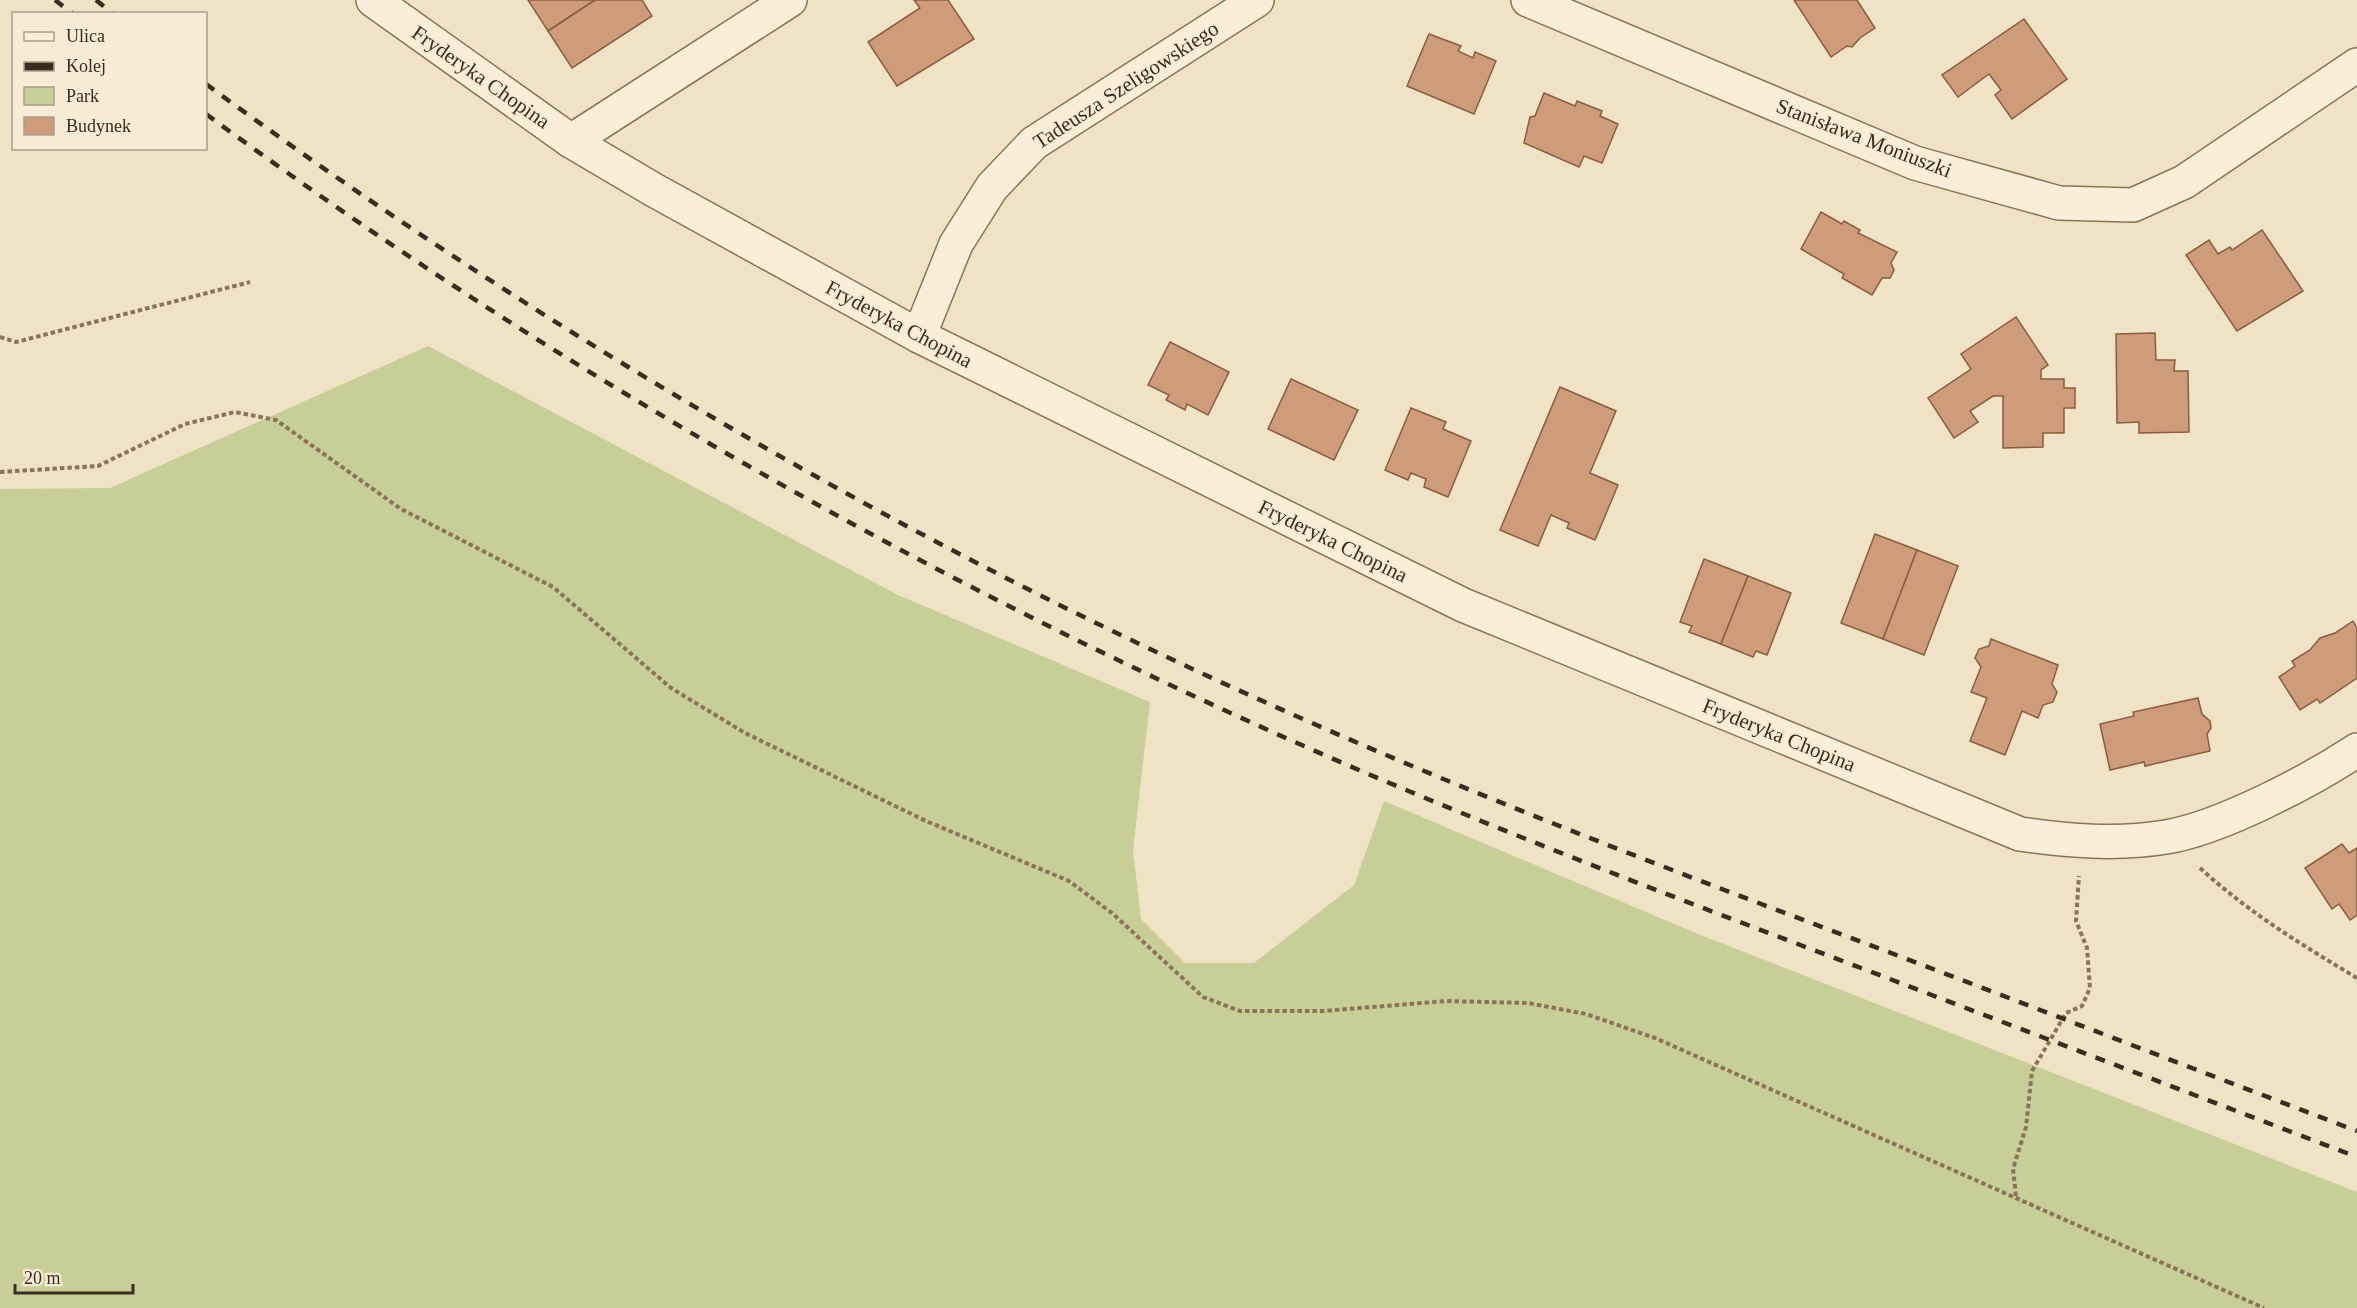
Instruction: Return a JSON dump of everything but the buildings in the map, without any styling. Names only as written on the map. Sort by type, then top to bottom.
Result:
[{"type":"street","name":"Fryderyka Chopina","points":[[373,0],[571,141],[654,190],[919,336],[1463,605],[2020,834],[2082,843],[2167,837],[2218,821],[2325,771],[2357,750]]},
{"type":"street","points":[[571,141],[790,0]]},
{"type":"street","name":"Tadeusza Szeligowskiego","points":[[919,336],[956,244],[992,187],[1034,143],[1257,0]]},
{"type":"street","name":"Stanisława Moniuszki","points":[[1528,0],[1915,163],[2059,203],[2133,205],[2184,182],[2357,65]]},
{"type":"path","points":[[0,337],[16,342],[250,282]]},
{"type":"path","points":[[0,472],[98,466],[185,424],[235,412],[276,420],[401,509],[553,587],[671,688],[744,733],[926,821],[1069,881],[1112,913],[1203,998],[1240,1011],[1323,1011],[1446,1001],[1528,1003],[1586,1014],[1655,1038],[2264,1308]]},
{"type":"path","points":[[2167,837],[2228,893],[2284,934],[2357,978]]},
{"type":"path","points":[[2016,1197],[2013,1169],[2026,1127],[2031,1071],[2066,1013],[2082,1006],[2090,988],[2087,948],[2076,921],[2082,843]]},
{"type":"green space","points":[[428,346],[898,595],[1150,702],[1133,850],[1141,919],[1185,963],[1254,963],[1354,885],[1384,801],[1698,934],[2357,1192],[2357,1308],[0,1308],[0,489],[110,488]]},
{"type":"railway","points":[[55,0],[70,12]]},
{"type":"railway","points":[[96,0],[111,12]]},
{"type":"railway","points":[[207,85],[458,259],[588,342],[720,422],[854,498],[990,570],[1128,638],[1343,737],[1496,801],[2357,1131]]},
{"type":"railway","points":[[207,115],[456,287],[585,369],[715,447],[848,522],[1119,661],[1331,758],[1482,821],[2357,1157]]}]
